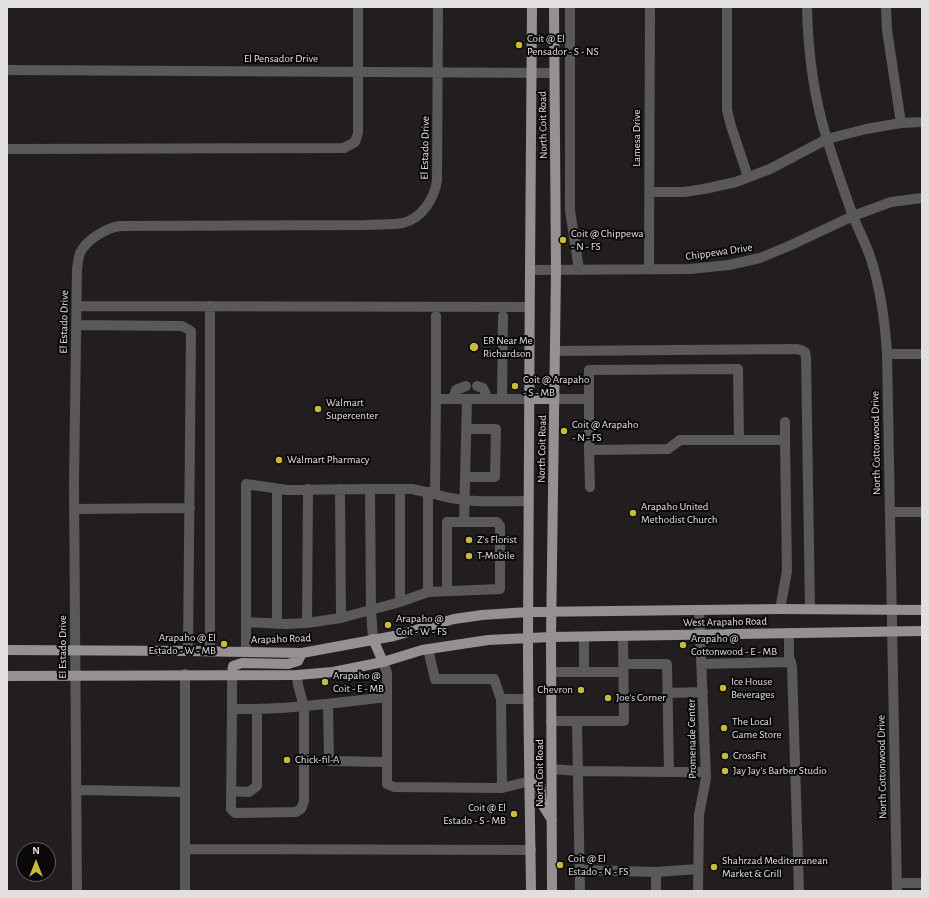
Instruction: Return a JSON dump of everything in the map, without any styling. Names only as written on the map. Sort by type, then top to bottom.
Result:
[{"type":"main road","name":"North Coit Road","points":[[531,891],[528,501],[532,7]]},
{"type":"main road","name":"North Coit Road","points":[[552,891],[551,637],[556,270],[554,7]]},
{"type":"main road","points":[[529,399],[554,399]]},
{"type":"main road","name":"West Arapaho Road","points":[[552,611],[780,609],[922,610]]},
{"type":"main road","name":"Arapaho Road","points":[[7,650],[302,653],[394,636],[454,619],[482,615],[552,611]]},
{"type":"main road","name":"West Arapaho Road","points":[[528,638],[922,631]]},
{"type":"main road","points":[[7,676],[185,674],[298,675],[333,672],[383,662],[428,649],[488,640],[528,638]]},
{"type":"main road","points":[[373,639],[383,662]]},
{"type":"main road","points":[[232,674],[233,666],[237,664],[288,664],[298,661],[302,653]]},
{"type":"main road","points":[[530,781],[536,781],[540,784],[542,804],[552,820]]},
{"type":"street","points":[[7,149],[344,148],[354,142],[358,133],[358,7]]},
{"type":"street","name":"El Estado Drive","points":[[77,891],[74,509],[76,306],[77,269],[80,253],[88,243],[113,227],[120,226],[236,224],[366,225],[404,222],[419,214],[428,204],[435,191],[437,181],[438,7]]},
{"type":"street","points":[[570,7],[570,210],[579,270]]},
{"type":"street","name":"Lamesa Drive","points":[[648,269],[650,7]]},
{"type":"street","points":[[727,7],[727,110],[748,177]]},
{"type":"street","name":"North Cottonwood Drive","points":[[807,7],[809,53],[813,82],[827,139],[853,216],[870,258],[879,289],[885,322],[887,354],[897,887]]},
{"type":"street","points":[[886,7],[887,30],[901,124]]},
{"type":"street","name":"El Pensador Drive","points":[[7,70],[554,73]]},
{"type":"street","points":[[649,192],[684,192],[704,190],[736,182],[770,169],[827,139],[866,130],[922,122]]},
{"type":"street","name":"Chippewa Drive","points":[[531,270],[690,269],[729,264],[760,258],[853,216],[891,202],[922,198]]},
{"type":"street","points":[[76,306],[530,307]]},
{"type":"street","points":[[210,306],[210,651]]},
{"type":"street","points":[[428,592],[436,399],[436,316]]},
{"type":"street","points":[[502,399],[503,316]]},
{"type":"street","points":[[76,325],[182,326],[190,331],[188,651]]},
{"type":"street","points":[[555,351],[796,349],[805,352],[810,609]]},
{"type":"street","points":[[887,354],[922,354]]},
{"type":"street","points":[[590,487],[589,370],[738,369],[739,440]]},
{"type":"street","points":[[453,399],[456,390],[466,386]]},
{"type":"street","points":[[477,386],[483,388],[488,399]]},
{"type":"street","points":[[436,399],[529,399]]},
{"type":"street","points":[[464,522],[466,399]]},
{"type":"street","points":[[554,399],[589,399]]},
{"type":"street","points":[[780,609],[787,571],[785,422]]},
{"type":"street","points":[[465,477],[495,477],[496,430],[466,430]]},
{"type":"street","points":[[589,450],[668,449],[680,440],[786,440]]},
{"type":"street","points":[[246,652],[246,484],[277,489],[412,489],[432,493],[450,499],[528,501]]},
{"type":"street","points":[[277,489],[277,624]]},
{"type":"street","points":[[307,623],[308,489]]},
{"type":"street","points":[[340,489],[341,618]]},
{"type":"street","points":[[370,489],[371,610],[373,639]]},
{"type":"street","points":[[400,489],[400,602]]},
{"type":"street","points":[[74,509],[190,508]]},
{"type":"street","points":[[890,512],[922,512]]},
{"type":"street","points":[[246,622],[277,624],[307,623],[341,618],[400,602],[428,592],[500,589],[500,526],[497,522],[447,522],[447,591]]},
{"type":"street","name":"Promenade Center","points":[[698,891],[699,816],[706,778],[699,610]]},
{"type":"street","points":[[789,633],[789,657],[792,666],[799,891]]},
{"type":"street","points":[[551,721],[624,721],[623,636]]},
{"type":"street","points":[[584,637],[584,672]]},
{"type":"street","points":[[428,649],[435,679],[494,679],[501,698],[502,788]]},
{"type":"street","points":[[383,662],[387,673],[387,784],[394,787],[502,788],[530,781]]},
{"type":"street","points":[[702,664],[791,662]]},
{"type":"street","points":[[551,672],[584,672],[667,664],[669,772]]},
{"type":"street","points":[[185,674],[185,891]]},
{"type":"street","points":[[232,674],[231,809],[234,813],[296,812],[301,809],[304,801],[304,707],[298,685],[298,675]]},
{"type":"street","points":[[668,693],[703,692]]},
{"type":"street","points":[[232,709],[304,707],[387,697]]},
{"type":"street","points":[[501,698],[529,698]]},
{"type":"street","points":[[328,704],[329,761],[386,762]]},
{"type":"street","points":[[231,791],[249,792],[256,786],[257,709]]},
{"type":"street","points":[[577,722],[580,891]]},
{"type":"street","points":[[552,769],[578,771],[705,772]]},
{"type":"street","points":[[76,790],[185,792]]},
{"type":"street","points":[[186,849],[531,850]]},
{"type":"street","points":[[580,870],[656,872],[698,869]]},
{"type":"street","points":[[656,872],[656,891]]},
{"type":"street","points":[[897,887],[922,883]]},
{"type":"place","name":"Coit @ El Pensador - S - NS","points":[[519,45]]},
{"type":"place","name":"Coit @ Chippewa - N - FS","points":[[563,240]]},
{"type":"place","name":"ER Near Me Richardson","points":[[474,347]]},
{"type":"place","name":"Coit @ Arapaho - S - MB","points":[[515,386]]},
{"type":"place","name":"Walmart Supercenter","points":[[318,409]]},
{"type":"place","name":"Coit @ Arapaho - N - FS","points":[[564,431]]},
{"type":"place","name":"Walmart Pharmacy","points":[[279,460]]},
{"type":"place","name":"Arapaho United Methodist Church","points":[[633,513]]},
{"type":"place","name":"Z's Florist","points":[[469,540]]},
{"type":"place","name":"T-Mobile","points":[[469,556]]},
{"type":"place","name":"Arapaho @ Coit - W - FS","points":[[388,625]]},
{"type":"place","name":"Arapaho @ El Estado - W - MB","points":[[224,644]]},
{"type":"place","name":"Arapaho @ Cottonwood - E - MB","points":[[683,645]]},
{"type":"place","name":"Arapaho @ Coit - E - MB","points":[[325,682]]},
{"type":"place","name":"Ice House Beverages","points":[[723,688]]},
{"type":"place","name":"Chevron","points":[[581,690]]},
{"type":"place","name":"Joe's Corner","points":[[608,698]]},
{"type":"place","name":"The Local Game Store","points":[[724,728]]},
{"type":"place","name":"CrossFit","points":[[725,756]]},
{"type":"place","name":"Chick-fil-A","points":[[287,760]]},
{"type":"place","name":"Jay Jay's Barber Studio","points":[[725,771]]},
{"type":"place","name":"Coit @ El Estado - S - MB","points":[[514,814]]},
{"type":"place","name":"Coit @ El Estado - N - FS","points":[[560,865]]},
{"type":"place","name":"Shahrzad Mediterranean Market & Grill","points":[[714,867]]}]
